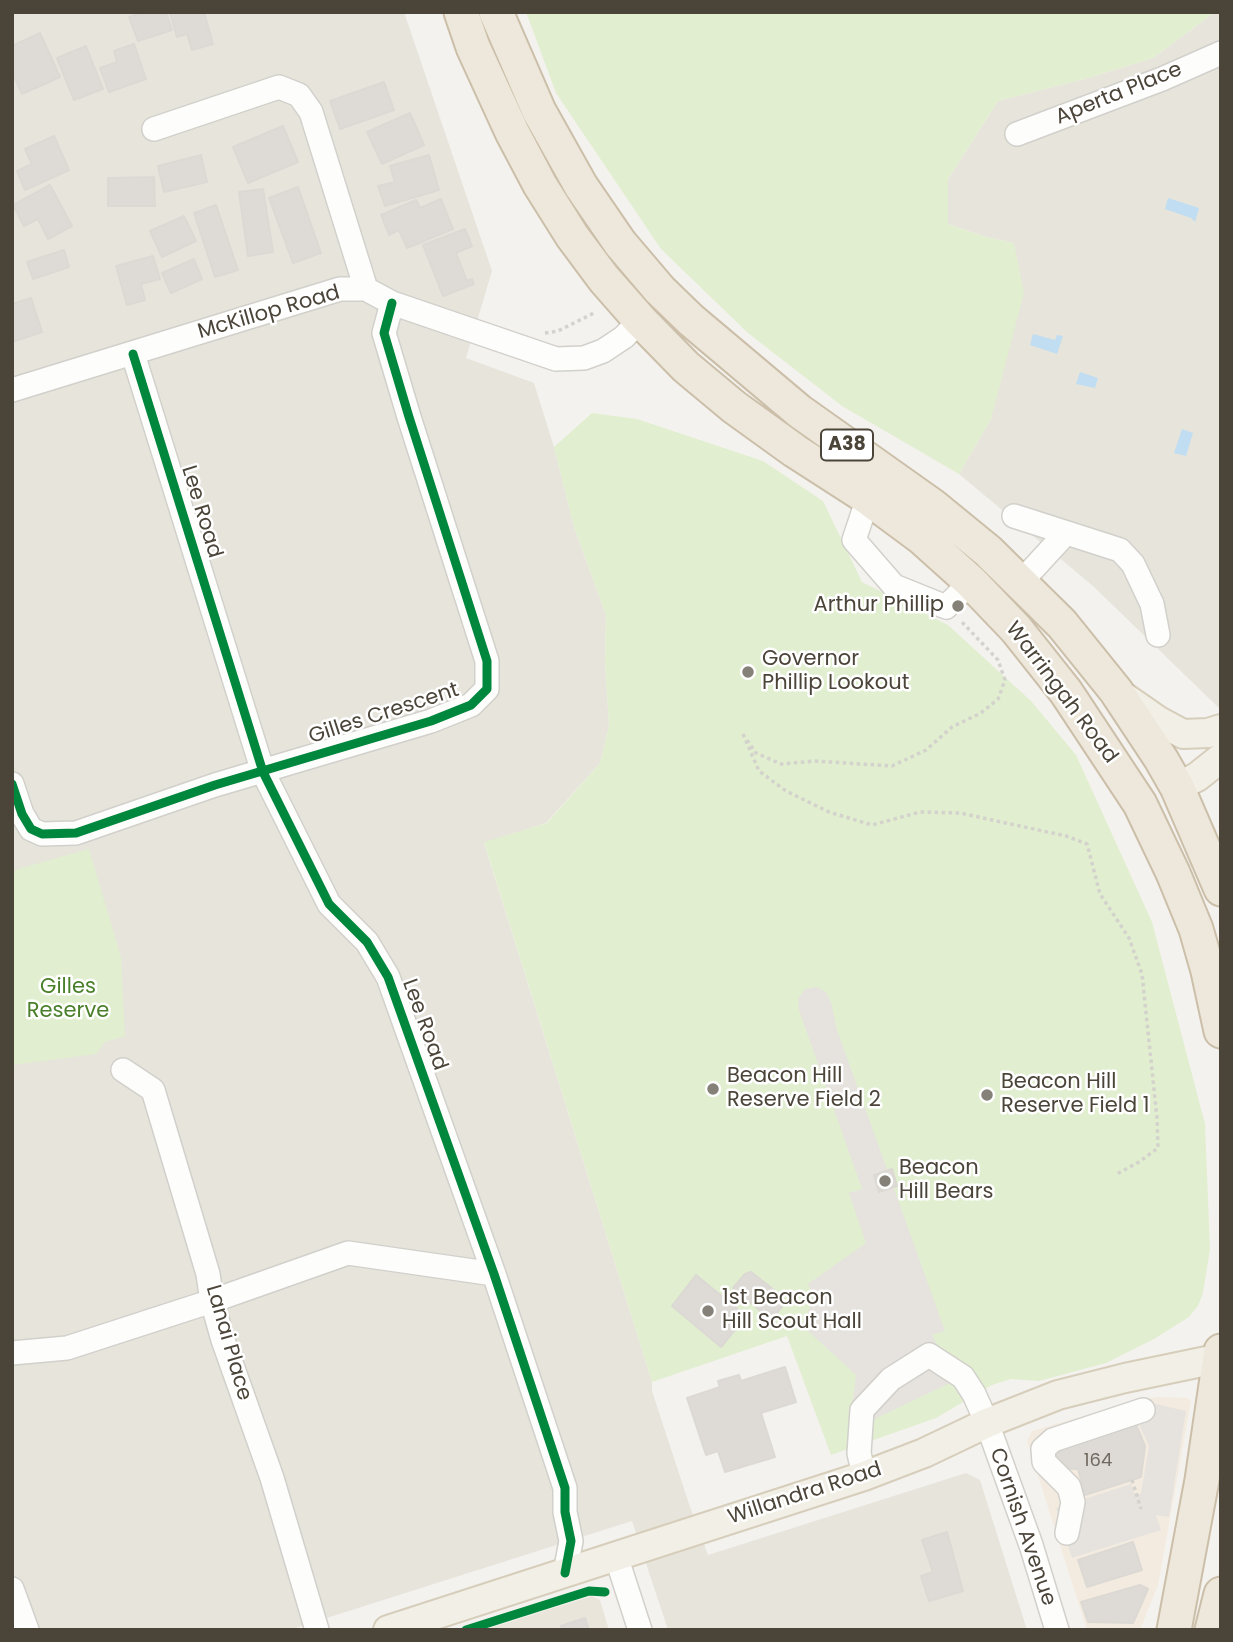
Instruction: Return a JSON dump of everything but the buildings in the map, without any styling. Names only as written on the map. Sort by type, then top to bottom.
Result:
[{"type":"highway","name":"Warringah Road","points":[[461,12],[473,47],[507,122],[540,185],[572,236],[604,279],[640,320],[687,367],[734,407],[922,538],[971,582],[1041,659],[1066,692],[1140,804],[1173,873],[1196,929],[1221,1031]]},
{"type":"highway","name":"Warringah Road","points":[[496,12],[539,111],[581,186],[620,243],[664,294],[691,320],[799,411],[933,506],[988,551],[1062,624],[1116,691],[1177,787],[1221,889]]},
{"type":"highway","name":"McKillop Road","points":[[640,320],[664,294]]},
{"type":"highway","points":[[1140,804],[1177,787]]},
{"type":"highway","points":[[1174,1630],[1202,1480],[1220,1356]]},
{"type":"highway","points":[[1213,1630],[1221,1594]]},
{"type":"main road","points":[[1116,691],[1157,720],[1183,734],[1208,733],[1221,729]]},
{"type":"main road","points":[[1177,787],[1197,777],[1221,758]]},
{"type":"main road","name":"Willandra Road","points":[[388,1630],[864,1476],[1058,1395],[1220,1356]]},
{"type":"street","name":"Aperta Place","points":[[1017,134],[1162,79],[1221,53]]},
{"type":"street","points":[[154,129],[279,88],[299,95],[312,112],[366,289]]},
{"type":"street","name":"McKillop Road","points":[[12,390],[340,289],[366,289],[392,303],[556,359],[584,358],[603,351],[624,338],[640,320]]},
{"type":"street","name":"Gilles Crescent","points":[[12,783],[22,814],[31,829],[43,834],[76,833],[215,785],[431,721],[471,705],[487,688],[487,661],[408,417],[384,333],[392,303]]},
{"type":"street","name":"Lee Road","points":[[133,354],[263,772],[329,904],[368,942],[388,977],[494,1274],[565,1488],[565,1512],[571,1541],[565,1573]]},
{"type":"street","points":[[868,498],[854,540],[894,586],[946,607],[971,582]]},
{"type":"street","points":[[1014,516],[1120,550],[1133,564],[1152,604],[1158,635]]},
{"type":"street","points":[[1021,582],[1066,533]]},
{"type":"street","name":"Lanai Place","points":[[122,1070],[153,1090],[208,1274],[223,1340],[272,1478],[317,1630]]},
{"type":"street","points":[[12,1353],[67,1348],[348,1253],[494,1274]]},
{"type":"street","name":"Cornish Avenue","points":[[864,1476],[859,1453],[863,1410],[891,1379],[929,1355],[962,1377],[974,1394],[987,1423],[1031,1545],[1057,1630]]},
{"type":"street","points":[[1067,1533],[1073,1502],[1069,1487],[1044,1462],[1043,1449],[1053,1440],[1143,1410]]},
{"type":"street","points":[[616,1556],[640,1630]]},
{"type":"street","points":[[12,1589],[27,1630]]},
{"type":"path","points":[[946,607],[998,660],[1005,680],[998,699],[981,713],[951,727],[926,750],[892,766],[815,761],[781,764],[756,753],[743,734],[759,771],[786,791],[829,812],[872,825],[920,812],[960,813],[1066,836],[1087,844],[1100,894],[1129,938],[1142,974],[1157,1118],[1158,1148],[1115,1175]]},
{"type":"path","points":[[1132,1480],[1141,1509]]},
{"type":"shaded area","points":[[12,12],[404,12],[492,271],[466,358],[534,383],[554,447],[574,527],[606,615],[605,662],[609,726],[600,763],[546,823],[484,843],[652,1382],[652,1391],[708,1555],[966,1473],[980,1480],[1027,1630],[668,1630],[632,1521],[289,1630],[12,1630]]},
{"type":"shaded area","points":[[1215,12],[1221,12],[1221,710],[1093,586],[959,474],[991,419],[1014,243],[948,224],[948,179],[998,101],[1153,58]]},
{"type":"shaded area","points":[[817,987],[826,992],[831,1002],[837,1030],[945,1331],[932,1335],[939,1348],[964,1371],[954,1381],[862,1425],[850,1425],[856,1375],[806,1329],[813,1296],[808,1284],[866,1243],[849,1193],[862,1189],[799,1010],[798,999],[805,989]]},
{"type":"shaded area","points":[[1158,1397],[1187,1398],[1191,1401],[1158,1585],[1140,1630],[1087,1630],[1027,1441],[1032,1431],[1134,1401]]},
{"type":"shaded area","points":[[1148,1402],[1186,1411],[1169,1517],[1156,1515],[1161,1530],[1072,1558],[1056,1508],[1131,1484],[1135,1495],[1141,1493],[1149,1446],[1130,1404]]},
{"type":"shaded area","points":[[592,1596],[600,1600],[609,1630],[484,1630]]},
{"type":"green space","points":[[526,12],[1215,12],[1153,58],[998,101],[948,179],[948,224],[1014,243],[1024,293],[991,419],[959,474],[842,406],[748,333],[661,249],[556,93]]},
{"type":"green space","points":[[592,413],[637,419],[763,461],[823,501],[862,582],[948,625],[1031,701],[1076,755],[1152,922],[1205,1124],[1210,1249],[1203,1293],[1198,1306],[1189,1317],[1154,1339],[1106,1363],[1039,1381],[1011,1379],[992,1385],[936,1418],[831,1455],[787,1336],[652,1382],[484,842],[547,823],[600,763],[609,726],[605,662],[606,615],[574,527],[554,447]]},
{"type":"green space","name":"Gilles Reserve","points":[[89,849],[121,957],[125,1036],[105,1042],[96,1054],[12,1065],[12,873]]},
{"type":"water","points":[[1168,198],[1199,208],[1195,222],[1165,209]]},
{"type":"water","points":[[1033,334],[1055,340],[1057,335],[1063,336],[1057,354],[1030,345]]},
{"type":"water","points":[[1080,372],[1098,378],[1095,388],[1076,384]]},
{"type":"water","points":[[1182,429],[1193,433],[1186,456],[1174,453]]},
{"type":"cycle path","points":[[12,784],[22,814],[31,829],[42,834],[76,833],[215,785],[431,721],[471,705],[487,689],[487,661],[384,333],[392,303]]},
{"type":"cycle path","points":[[133,354],[263,772],[329,904],[367,942],[388,977],[494,1274],[565,1488],[565,1512],[571,1541],[565,1573]]},
{"type":"cycle path","points":[[466,1630],[589,1591],[605,1592]]},
{"type":"place","name":"Arthur Phillip","points":[[958,606]]},
{"type":"place","name":"Governor Phillip Lookout","points":[[748,672]]},
{"type":"place","name":"Beacon Hill Reserve Field 2","points":[[713,1089]]},
{"type":"place","name":"Beacon Hill Reserve Field 1","points":[[987,1095]]},
{"type":"place","name":"Beacon Hill Bears","points":[[885,1181]]},
{"type":"place","name":"1st Beacon Hill Scout Hall","points":[[708,1311]]}]
